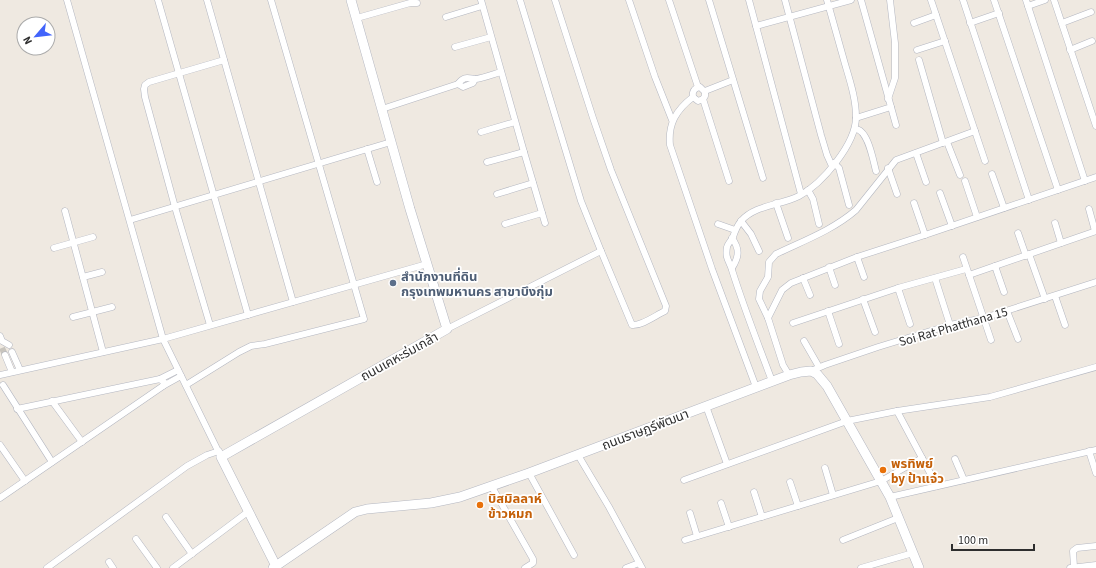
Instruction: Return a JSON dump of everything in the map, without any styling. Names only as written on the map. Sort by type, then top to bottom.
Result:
[{"type":"street","points":[[67,0],[163,339],[249,511],[274,567]]},
{"type":"street","points":[[158,0],[248,315]]},
{"type":"street","points":[[207,0],[293,302]]},
{"type":"street","points":[[186,385],[251,346],[364,320],[271,0]]},
{"type":"street","name":"ถนนเคหะร่มเกล้า","points":[[220,454],[447,329],[391,142],[351,0]]},
{"type":"street","points":[[520,0],[581,201],[632,325],[636,325],[665,311],[666,306],[611,170],[592,118],[555,0]]},
{"type":"street","points":[[629,0],[672,120]]},
{"type":"street","points":[[669,0],[698,88]]},
{"type":"street","points":[[710,0],[763,178]]},
{"type":"street","points":[[749,0],[801,194]]},
{"type":"street","points":[[784,0],[827,155],[833,164],[839,168],[849,205]]},
{"type":"street","points":[[756,26],[828,3],[851,0]]},
{"type":"street","points":[[861,0],[896,124]]},
{"type":"street","points":[[888,99],[895,78],[895,43],[890,0]]},
{"type":"street","points":[[931,0],[985,161]]},
{"type":"street","points":[[963,0],[1028,200]]},
{"type":"street","points":[[994,0],[1058,190]]},
{"type":"street","points":[[1044,0],[1027,3],[1085,181]]},
{"type":"street","points":[[1054,0],[1096,126]]},
{"type":"street","points":[[356,18],[410,3],[417,3]]},
{"type":"street","points":[[446,17],[482,3],[532,182],[546,223]]},
{"type":"street","points":[[772,381],[738,290],[732,268],[726,258],[727,246],[741,221],[751,213],[808,190],[848,146],[855,129],[856,118],[854,96],[828,3]]},
{"type":"street","points":[[1062,23],[1092,12]]},
{"type":"street","points":[[970,23],[999,13]]},
{"type":"street","points":[[914,23],[936,15]]},
{"type":"street","points":[[454,47],[491,37]]},
{"type":"street","points":[[916,50],[945,41]]},
{"type":"street","points":[[1070,50],[1092,41]]},
{"type":"street","points":[[210,325],[175,208],[144,89],[145,85],[149,82],[224,60]]},
{"type":"street","points":[[919,60],[945,142],[960,175]]},
{"type":"street","points":[[382,109],[458,84],[464,87],[473,83],[475,79],[501,72]]},
{"type":"street","points":[[705,91],[733,80]]},
{"type":"street","points":[[705,91],[702,88],[698,88],[693,91],[693,97],[677,112],[672,120],[669,137],[672,153],[712,269],[756,388]]},
{"type":"street","points":[[705,91],[705,96],[703,99],[729,181]]},
{"type":"street","points":[[693,97],[698,100],[703,99]]},
{"type":"street","points":[[856,118],[891,107]]},
{"type":"street","points":[[481,132],[515,122]]},
{"type":"street","points":[[855,129],[859,129],[866,137],[876,171]]},
{"type":"street","points":[[789,375],[783,365],[768,318],[761,304],[759,294],[768,277],[769,262],[772,258],[776,254],[833,226],[850,215],[870,194],[888,168],[896,160],[975,131]]},
{"type":"street","points":[[130,220],[175,208],[391,142]]},
{"type":"street","points":[[367,149],[377,182]]},
{"type":"street","points":[[486,162],[524,152]]},
{"type":"street","points":[[916,153],[926,182]]},
{"type":"street","points":[[888,168],[897,194]]},
{"type":"street","points":[[992,174],[1004,208]]},
{"type":"street","points":[[768,318],[784,288],[791,283],[857,257],[1096,177]]},
{"type":"street","points":[[965,181],[977,217]]},
{"type":"street","points":[[496,194],[532,182]]},
{"type":"street","points":[[808,190],[813,199],[819,224]]},
{"type":"street","points":[[940,193],[952,226]]},
{"type":"street","points":[[914,203],[925,235]]},
{"type":"street","points":[[776,204],[788,238]]},
{"type":"street","points":[[969,276],[1096,231],[1089,209]]},
{"type":"street","points":[[65,211],[103,352]]},
{"type":"street","points":[[505,224],[542,213]]},
{"type":"street","points":[[741,221],[748,228],[759,251]]},
{"type":"street","points":[[1055,223],[1061,243]]},
{"type":"street","points":[[718,224],[735,230]]},
{"type":"street","points":[[1018,233],[1045,299]]},
{"type":"street","points":[[54,248],[93,237]]},
{"type":"street","points":[[732,238],[738,247],[737,258],[732,268]]},
{"type":"street","points":[[447,329],[601,251]]},
{"type":"street","points":[[857,257],[864,277]]},
{"type":"street","points":[[963,257],[991,340]]},
{"type":"street","points":[[0,375],[163,339],[427,264]]},
{"type":"street","points":[[994,266],[1004,292]]},
{"type":"street","points":[[829,267],[835,285]]},
{"type":"street","points":[[793,323],[898,288],[966,269]]},
{"type":"street","points":[[83,278],[102,272]]},
{"type":"street","points":[[803,278],[810,295]]},
{"type":"street","points":[[935,278],[950,325]]},
{"type":"street","name":"Soi Rat Phatthana 15","points":[[815,369],[843,358],[950,325],[984,318],[1096,282]]},
{"type":"street","points":[[898,288],[910,324]]},
{"type":"street","points":[[1055,296],[1064,325]]},
{"type":"street","points":[[864,299],[875,332]]},
{"type":"street","points":[[73,317],[112,307]]},
{"type":"street","points":[[828,311],[840,344]]},
{"type":"street","points":[[1007,311],[1018,339]]},
{"type":"street","points":[[1,338],[9,346]]},
{"type":"street","points":[[1,338],[3,351],[12,372]]},
{"type":"street","points":[[804,341],[815,369],[827,386],[890,497],[919,568]]},
{"type":"street","points":[[12,352],[20,370]]},
{"type":"street","points":[[684,480],[847,421],[897,411],[990,397],[1096,367]]},
{"type":"street","name":"ถนนราษฏร์พัฒนา","points":[[274,567],[355,512],[367,509],[444,501],[460,497],[492,487],[772,381],[789,375],[815,369]]},
{"type":"street","points":[[17,409],[160,379],[178,370]]},
{"type":"street","points":[[0,498],[163,386],[181,376]]},
{"type":"street","points":[[160,379],[164,382],[163,386]]},
{"type":"street","points":[[3,385],[52,462]]},
{"type":"street","points":[[52,402],[82,442]]},
{"type":"street","points":[[706,406],[728,464]]},
{"type":"street","points":[[897,411],[937,486]]},
{"type":"street","points":[[0,445],[25,481]]},
{"type":"street","points":[[890,497],[1030,464],[1093,451],[1096,473]]},
{"type":"street","points":[[47,568],[187,466],[207,455],[220,454]]},
{"type":"street","points":[[578,455],[606,501],[640,566],[626,568]]},
{"type":"street","points":[[685,540],[881,481],[922,458]]},
{"type":"street","points":[[955,459],[964,480]]},
{"type":"street","points":[[825,468],[833,495]]},
{"type":"street","points":[[529,473],[574,555]]},
{"type":"street","points":[[790,482],[798,506]]},
{"type":"street","points":[[492,487],[533,559],[532,563],[525,568]]},
{"type":"street","points":[[754,492],[762,517]]},
{"type":"street","points":[[721,503],[729,527]]},
{"type":"street","points":[[173,568],[249,511]]},
{"type":"street","points":[[690,513],[697,536]]},
{"type":"street","points":[[166,517],[192,554]]},
{"type":"street","points":[[843,540],[898,518]]},
{"type":"street","points":[[136,539],[157,568]]},
{"type":"street","points":[[1096,546],[1075,549],[1072,568],[1096,564]]},
{"type":"street","points":[[861,568],[914,553]]},
{"type":"tunnel","points":[[2,348],[5,355]]},
{"type":"place","name":"สำนักงานที่ดิน กรุงเทพมหานคร สาขาบึงกุ่ม","points":[[393,283]]},
{"type":"place","name":"พรทิพย์ by ป้าแจ๋ว","points":[[883,470]]},
{"type":"place","name":"บิสมิลลาห์ ข้าวหมก","points":[[480,505]]}]
